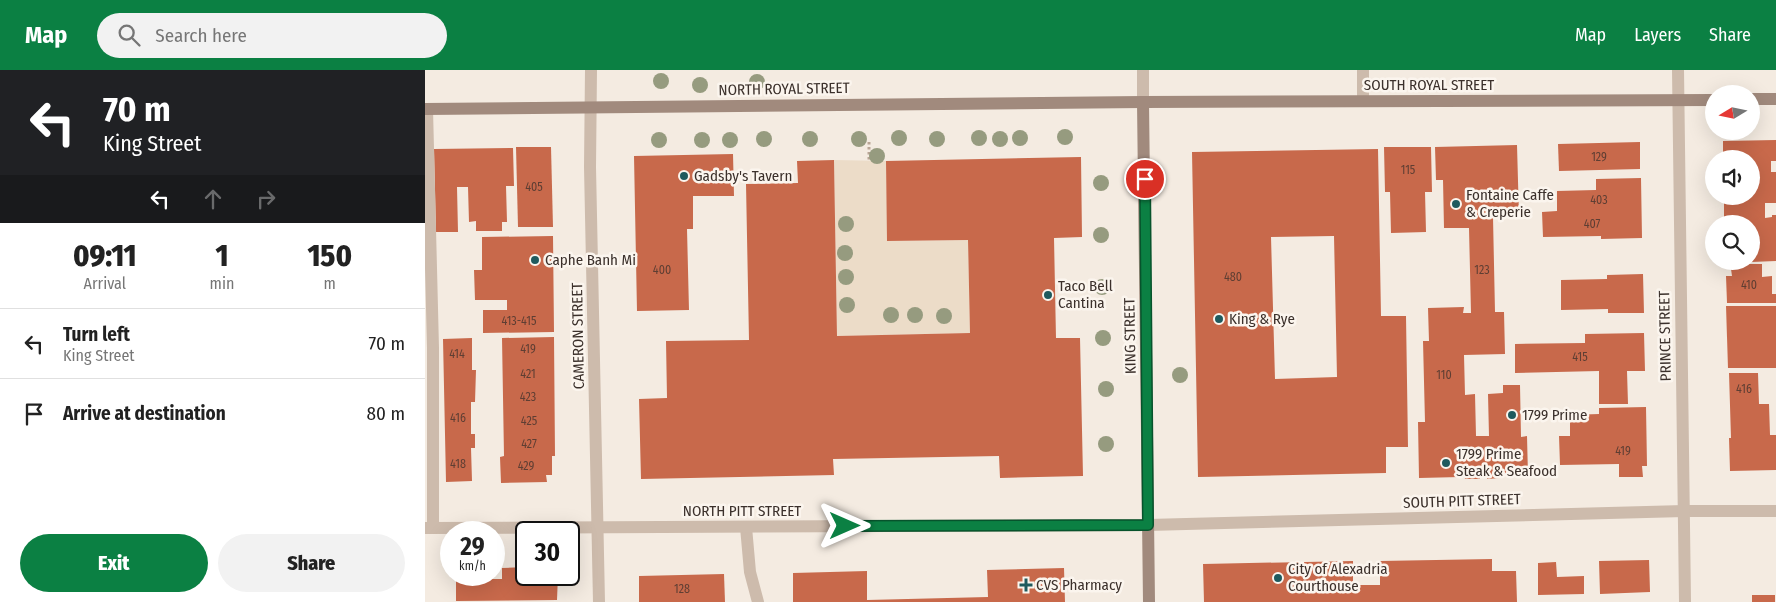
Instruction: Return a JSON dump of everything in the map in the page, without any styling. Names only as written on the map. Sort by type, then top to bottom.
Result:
[{"type":"main road","points":[[1760,99],[1776,99]]},
{"type":"main road","name":"SOUTH ROYAL STREET","points":[[1143,102],[1705,100]]},
{"type":"main road","name":"NORTH ROYAL STREET","points":[[426,110],[1143,102]]},
{"type":"main road","name":"KING STREET","points":[[1143,102],[1149,602]]},
{"type":"street","name":"CAMERON STREET","points":[[591,70],[590,167],[599,602]]},
{"type":"street","name":"KING STREET","points":[[1143,70],[1143,102]]},
{"type":"street","points":[[1363,70],[1363,101]]},
{"type":"street","name":"PRINCE STREET","points":[[1678,70],[1685,602]]},
{"type":"street","points":[[426,110],[433,348],[429,528]]},
{"type":"street","name":"SOUTH PITT STREET","points":[[1148,525],[1684,511],[1776,511]]},
{"type":"street","name":"NORTH PITT STREET","points":[[429,528],[1148,525]]},
{"type":"street","points":[[746,527],[750,572],[758,602]]},
{"type":"path","points":[[869,142],[869,161]]},
{"type":"shaded area","points":[[834,160],[886,161],[888,241],[968,240],[970,333],[837,336]]},
{"type":"building","points":[[1776,140],[1776,161],[1771,161],[1771,172],[1776,172],[1776,203],[1765,203],[1765,218],[1776,215],[1776,261],[1760,262],[1760,215],[1724,215],[1724,205],[1760,205],[1760,150],[1723,150],[1723,141]]},
{"type":"building","points":[[1640,142],[1640,169],[1559,171],[1558,144]]},
{"type":"building","points":[[1517,145],[1519,217],[1493,217],[1495,312],[1504,312],[1505,354],[1464,355],[1465,395],[1475,394],[1476,436],[1489,436],[1488,394],[1503,393],[1503,385],[1520,385],[1521,437],[1527,436],[1528,476],[1505,476],[1505,472],[1500,472],[1500,478],[1487,479],[1487,474],[1480,474],[1480,479],[1465,479],[1464,474],[1460,474],[1460,477],[1419,478],[1418,422],[1425,422],[1423,341],[1429,341],[1428,308],[1464,307],[1463,313],[1471,313],[1469,228],[1444,228],[1443,180],[1436,180],[1435,147]]},
{"type":"building","points":[[516,147],[551,147],[553,227],[518,227]]},
{"type":"building","points":[[1384,147],[1431,147],[1432,192],[1425,192],[1426,232],[1391,233],[1390,192],[1385,192]]},
{"type":"building","points":[[513,148],[514,186],[506,186],[507,222],[502,222],[502,231],[476,231],[476,221],[469,222],[468,187],[457,187],[458,232],[436,232],[434,149]]},
{"type":"building","points":[[1378,149],[1381,316],[1406,316],[1408,447],[1386,447],[1386,473],[1198,477],[1192,152]],"holes":[[[1334,236],[1337,377],[1275,379],[1271,237]]]},
{"type":"building","points":[[733,154],[734,196],[693,196],[693,229],[687,229],[689,310],[637,311],[634,156]]},
{"type":"building","points":[[1081,157],[1082,237],[1054,238],[1056,338],[1080,338],[1083,476],[1000,478],[999,456],[833,459],[834,475],[641,479],[639,399],[667,398],[666,341],[749,340],[746,184],[798,183],[797,161],[834,160],[837,336],[970,333],[968,240],[887,241],[886,161]]},
{"type":"building","points":[[1641,178],[1642,238],[1601,239],[1601,236],[1543,237],[1542,212],[1557,211],[1557,191],[1596,190],[1596,179]]},
{"type":"building","points":[[553,236],[554,332],[483,333],[483,310],[507,310],[507,300],[475,300],[474,270],[482,270],[482,237]]},
{"type":"building","points":[[1760,264],[1762,264],[1762,277],[1772,276],[1772,294],[1776,294],[1776,303],[1727,303],[1726,276],[1732,276],[1731,270],[1760,270]]},
{"type":"building","points":[[1643,274],[1644,313],[1608,313],[1608,309],[1561,310],[1561,280],[1607,279],[1607,275]]},
{"type":"building","points":[[1726,306],[1776,306],[1776,368],[1728,368]]},
{"type":"building","points":[[1644,333],[1645,371],[1627,371],[1628,404],[1599,404],[1599,371],[1515,373],[1515,344],[1585,343],[1585,334]]},
{"type":"building","points":[[554,337],[555,456],[552,456],[552,475],[546,475],[547,482],[501,483],[500,457],[504,456],[502,338]]},
{"type":"building","points":[[472,338],[472,370],[476,370],[475,402],[471,402],[471,434],[475,434],[475,448],[471,448],[472,481],[446,482],[443,339]]},
{"type":"building","points":[[1729,373],[1758,373],[1759,404],[1769,404],[1770,435],[1776,435],[1776,470],[1730,471]]},
{"type":"building","points":[[1646,407],[1647,466],[1642,466],[1643,477],[1619,477],[1619,464],[1560,465],[1559,436],[1570,436],[1570,415],[1599,414],[1599,408]]},
{"type":"building","name":"City of Alexadria Courthouse","points":[[1492,559],[1492,571],[1516,571],[1517,602],[1204,602],[1203,564],[1353,561],[1353,585],[1380,585],[1380,561]]},
{"type":"building","points":[[1649,560],[1650,592],[1600,594],[1599,561]]},
{"type":"building","points":[[1556,562],[1557,577],[1584,576],[1584,594],[1538,595],[1538,563]]},
{"type":"building","points":[[515,567],[515,586],[558,586],[557,600],[456,601],[456,586],[505,586],[505,568]]},
{"type":"building","name":"CVS Pharmacy","points":[[1064,568],[1065,602],[793,602],[793,573],[867,571],[867,600],[988,597],[987,570]]},
{"type":"building","points":[[724,574],[725,602],[639,602],[639,576]]},
{"type":"building","points":[[1752,595],[1775,595],[1775,602],[1752,602]]},
{"type":"place","name":"Gadsby's Tavern","points":[[684,176]]},
{"type":"place","name":"Fontaine Caffe & Creperie","points":[[1456,204]]},
{"type":"place","name":"Caphe Banh Mi","points":[[535,260]]},
{"type":"place","name":"Taco Bell Cantina","points":[[1048,295]]},
{"type":"place","name":"King & Rye","points":[[1219,319]]},
{"type":"place","name":"1799 Prime","points":[[1512,415]]},
{"type":"place","name":"1799 Prime Steak & Seafood","points":[[1446,463]]},
{"type":"place","name":"City of Alexadria Courthouse","points":[[1278,578]]},
{"type":"place","name":"CVS Pharmacy","points":[[1026,585]]},
{"type":"route","points":[[845,526],[1148,525],[1145,179]]}]
